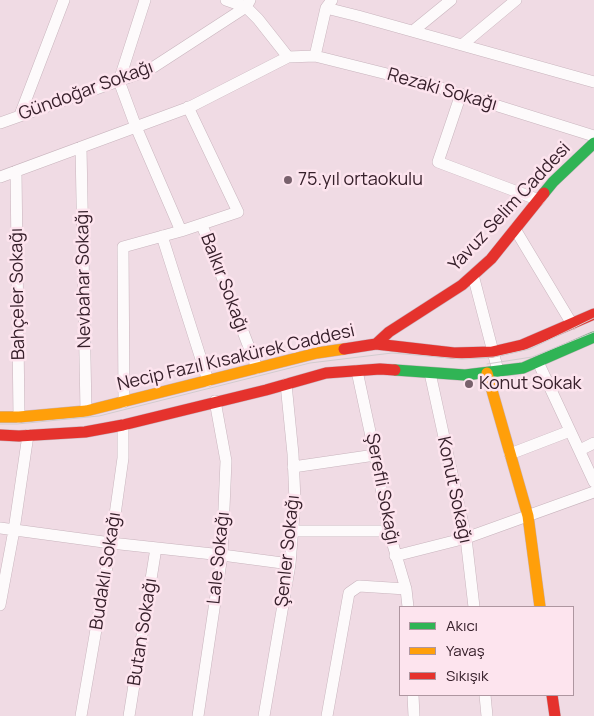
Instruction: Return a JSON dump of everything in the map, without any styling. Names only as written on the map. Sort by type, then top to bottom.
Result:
[{"type":"main road","name":"Yavuz Selim Caddesi","points":[[376,344],[389,332],[473,276],[516,229],[553,182],[592,150]]},
{"type":"main road","name":"Necip Fazıl Kısakürek Caddesi","points":[[0,417],[86,411],[317,353],[376,344],[454,353],[492,352],[522,344],[594,314]]},
{"type":"main road","name":"Necip Fazıl Kısakürek Caddesi","points":[[0,435],[85,432],[122,425],[326,373],[380,369],[465,375],[523,368],[594,337]]},
{"type":"main road","points":[[492,372],[510,454],[528,516],[540,606]]},
{"type":"main road","points":[[552,696],[555,716]]},
{"type":"street","points":[[20,116],[64,0]]},
{"type":"street","points":[[145,0],[119,81],[136,127],[181,232]]},
{"type":"street","points":[[226,0],[248,4],[288,57]]},
{"type":"street","points":[[413,31],[451,0]]},
{"type":"street","points":[[462,45],[516,0]]},
{"type":"street","points":[[315,56],[329,2],[413,31],[594,82]]},
{"type":"street","name":"Gündoğar Sokağı","points":[[0,123],[149,70],[248,4]]},
{"type":"street","name":"Rezaki Sokağı","points":[[0,177],[188,108],[288,57],[315,56],[431,85],[594,136]]},
{"type":"street","points":[[461,94],[438,162],[538,200]]},
{"type":"street","points":[[124,402],[123,247],[181,232],[238,212],[188,108]]},
{"type":"street","name":"Nevbahar Sokağı","points":[[81,147],[86,411]]},
{"type":"street","name":"Bahçeler Sokağı","points":[[16,171],[19,417]]},
{"type":"street","name":"Balkır Sokağı","points":[[202,225],[257,368]]},
{"type":"street","points":[[516,229],[572,324]]},
{"type":"street","points":[[162,236],[208,380]]},
{"type":"street","points":[[473,276],[492,352],[492,372]]},
{"type":"street","points":[[538,362],[594,482]]},
{"type":"street","name":"Şerefli Sokağı","points":[[357,371],[376,455],[389,530],[406,589],[408,606]]},
{"type":"street","name":"Konut Sokağı","points":[[430,373],[466,538],[474,606]]},
{"type":"street","name":"Şenler Sokağı","points":[[264,716],[290,564],[295,501],[286,384]]},
{"type":"street","name":"Lale Sokağı","points":[[198,716],[222,554],[226,460],[215,401]]},
{"type":"street","name":"Budaklı Sokağı","points":[[81,716],[111,543],[123,458],[122,425]]},
{"type":"street","points":[[510,454],[570,431]]},
{"type":"street","points":[[0,605],[14,530],[28,435]]},
{"type":"street","points":[[580,450],[594,443]]},
{"type":"street","points":[[293,467],[376,455]]},
{"type":"street","points":[[395,556],[466,538],[594,492]]},
{"type":"street","points":[[0,528],[111,543],[222,554],[290,564]]},
{"type":"street","points":[[293,531],[389,530]]},
{"type":"street","name":"Butan Sokağı","points":[[129,716],[156,548]]},
{"type":"street","points":[[327,716],[350,593],[359,586],[406,589]]},
{"type":"street","points":[[413,696],[414,716]]},
{"type":"street","points":[[485,696],[487,716]]},
{"type":"tram line","points":[[0,424],[99,416],[310,363],[392,353],[462,359],[494,357],[530,349],[594,318]]},
{"type":"tram line","points":[[487,364],[532,357],[594,332]]},
{"type":"traffic: fast","points":[[544,193],[594,143]]},
{"type":"traffic: fast","points":[[395,370],[465,375],[523,368],[594,337]]},
{"type":"traffic: slow","points":[[0,417],[86,411],[317,353],[344,349]]},
{"type":"traffic: slow","points":[[487,373],[528,516],[540,606]]},
{"type":"traffic: jam","points":[[376,344],[389,332],[462,285],[491,259],[544,193]]},
{"type":"traffic: jam","points":[[344,349],[376,344],[454,353],[492,352],[522,345],[594,314]]},
{"type":"traffic: jam","points":[[0,435],[19,436],[85,432],[123,425],[266,390],[326,373],[380,369],[395,370]]},
{"type":"traffic: jam","points":[[552,696],[555,716]]},
{"type":"place","name":"75.yıl ortaokulu","points":[[288,180]]},
{"type":"place","name":"Konut Sokak","points":[[469,384]]}]
